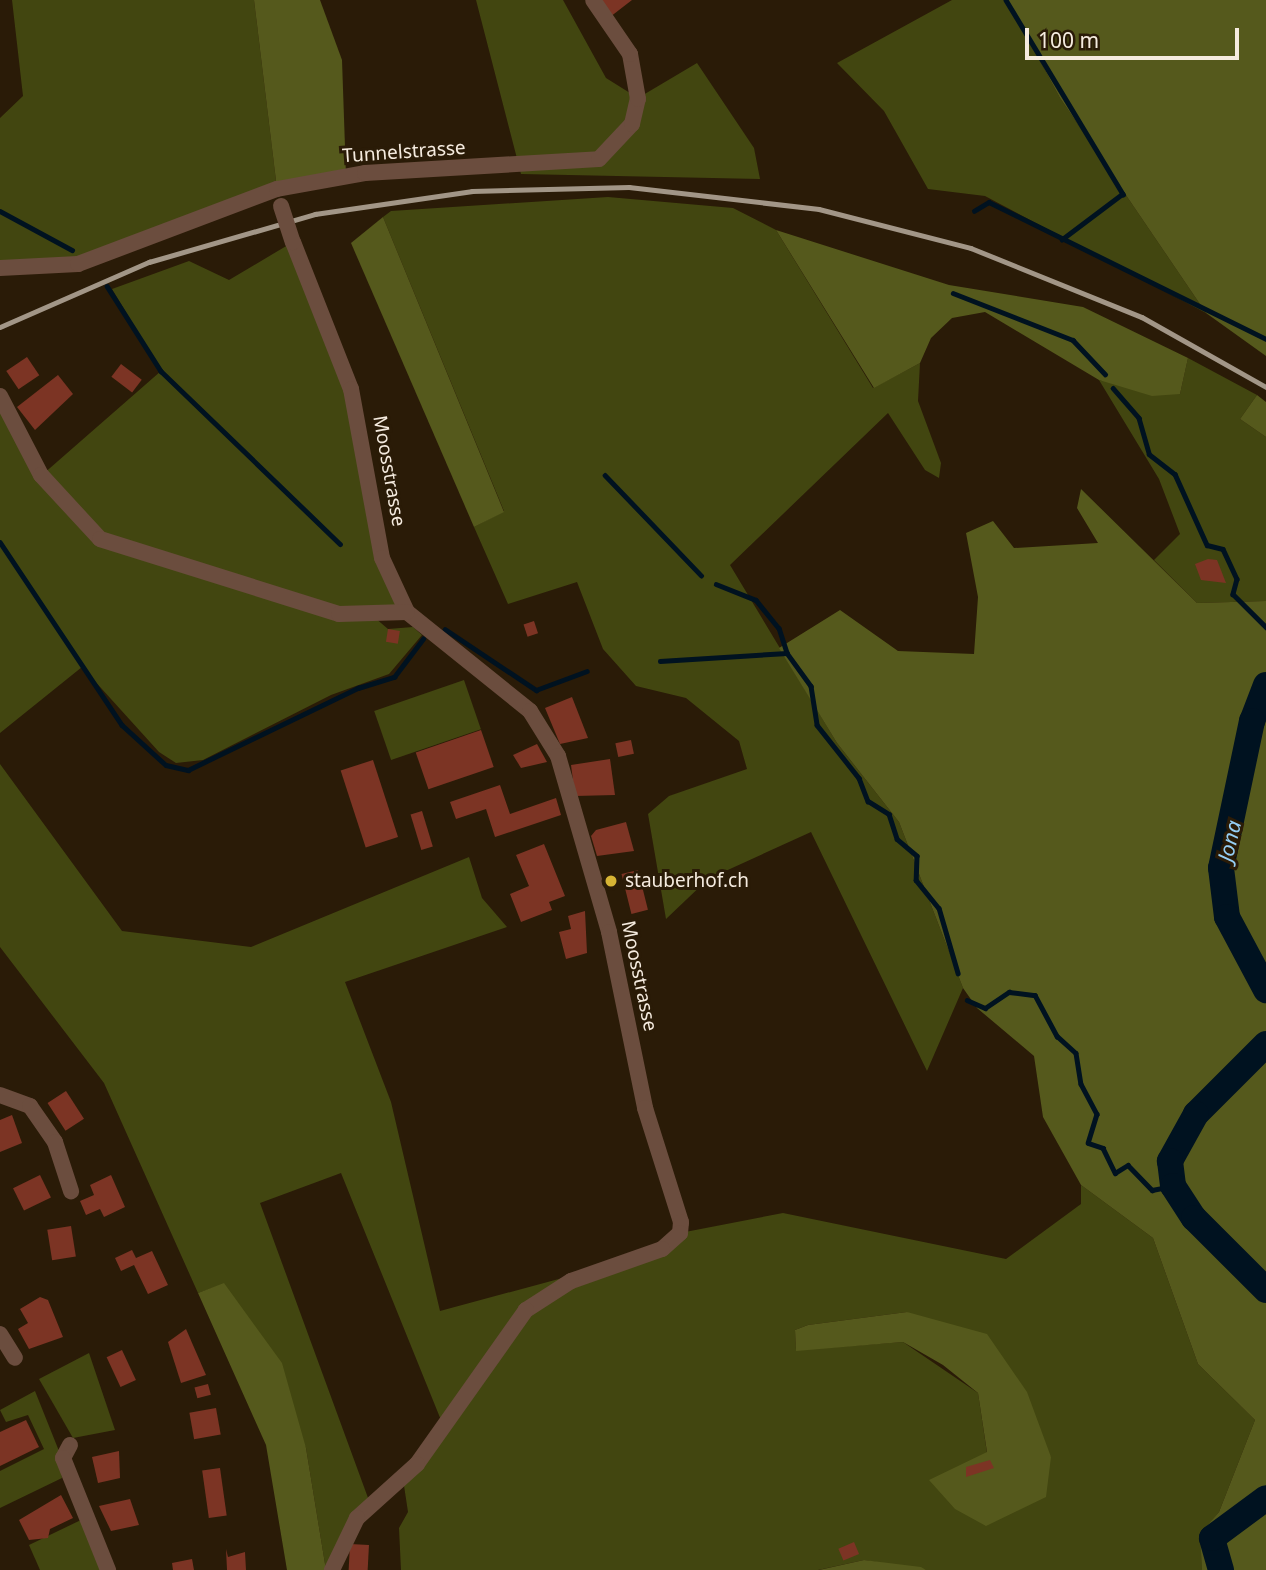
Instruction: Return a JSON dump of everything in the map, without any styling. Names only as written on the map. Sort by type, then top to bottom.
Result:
[{"type":"street","name":"Tunnelstrasse","points":[[0,268],[78,264],[277,188],[365,173],[599,159],[632,124],[638,99],[630,54],[593,0]]},
{"type":"street","name":"Moosstrasse","points":[[277,188],[293,242],[351,388],[382,558],[407,612],[530,711],[558,756],[609,932],[637,1077],[680,1233],[662,1249],[571,1280],[526,1310],[424,1456],[357,1518],[332,1570]]},
{"type":"street","points":[[0,396],[41,475],[100,539],[339,614],[407,612]]},
{"type":"street","points":[[0,1095],[30,1106],[55,1142],[71,1191]]},
{"type":"street","points":[[0,1335],[15,1358]]},
{"type":"street","points":[[70,1445],[63,1458],[108,1570]]},
{"type":"green space","points":[[12,0],[254,0],[277,189],[78,264],[0,268],[0,118],[23,96]]},
{"type":"green space","points":[[254,0],[320,0],[342,60],[346,176],[277,189]]},
{"type":"green space","points":[[476,0],[563,0],[606,78],[638,98],[697,63],[754,148],[760,179],[521,174]]},
{"type":"green space","points":[[952,0],[1007,0],[1060,98],[1206,313],[985,196],[928,189],[884,111],[837,63]]},
{"type":"green space","points":[[1007,0],[1266,0],[1266,356],[1206,313],[1060,98]]},
{"type":"green space","points":[[608,197],[733,208],[776,230],[873,388],[920,363],[918,401],[941,463],[939,478],[925,470],[888,413],[730,565],[837,743],[899,822],[963,988],[927,1071],[811,832],[708,879],[666,919],[648,814],[669,796],[747,769],[739,741],[686,698],[636,686],[603,649],[577,582],[508,604],[474,527],[504,511],[383,217],[391,211]]},
{"type":"green space","points":[[383,217],[504,512],[474,527],[351,243]]},
{"type":"green space","points":[[776,230],[949,285],[1083,307],[1188,358],[1180,394],[1152,396],[1099,380],[985,312],[952,318],[931,338],[920,363],[874,388]]},
{"type":"green space","points":[[293,242],[351,389],[382,558],[407,612],[374,617],[388,629],[413,627],[422,635],[389,674],[331,695],[203,760],[176,763],[159,752],[82,667],[0,733],[0,396],[42,475],[161,371],[112,289],[189,261],[229,280]]},
{"type":"green space","points":[[1188,358],[1257,395],[1240,419],[1266,437],[1266,601],[1197,603],[1154,560],[1180,534],[1159,479],[1099,380],[1180,394]]},
{"type":"green space","points":[[1257,395],[1266,402],[1266,437],[1240,419]]},
{"type":"green space","points":[[1081,489],[1197,603],[1266,601],[1266,1570],[1202,1570],[1200,1534],[1219,1512],[1255,1420],[1198,1364],[1153,1238],[1081,1185],[1043,1117],[1034,1056],[977,1008],[963,988],[899,822],[837,743],[779,648],[840,610],[898,651],[974,654],[978,597],[966,533],[993,521],[1014,548],[1098,543],[1077,508]]},
{"type":"green space","points":[[464,680],[481,729],[391,760],[374,711]]},
{"type":"green space","points":[[0,764],[122,931],[251,947],[469,857],[482,898],[507,927],[345,982],[391,1102],[440,1311],[603,1267],[680,1233],[783,1213],[1006,1259],[1081,1204],[1081,1185],[1153,1238],[1198,1364],[1255,1420],[1219,1512],[1201,1534],[1202,1570],[926,1570],[864,1560],[818,1570],[401,1570],[399,1528],[408,1512],[403,1479],[445,1430],[341,1173],[260,1203],[371,1506],[326,1570],[306,1448],[224,1284],[198,1293],[104,1083],[0,947]],"holes":[[[907,1312],[1051,1457],[987,1453],[978,1393],[903,1342],[796,1350],[795,1330],[808,1325]]]},
{"type":"green space","points":[[224,1283],[282,1363],[306,1448],[326,1570],[287,1570],[266,1445],[198,1293]]},
{"type":"green space","points":[[907,1312],[987,1334],[1027,1392],[1051,1457],[1046,1497],[986,1526],[955,1509],[929,1480],[987,1452],[978,1393],[943,1365],[903,1342],[796,1351],[795,1330],[808,1325]]},
{"type":"green space","points":[[89,1353],[115,1430],[73,1438],[39,1379]]},
{"type":"green space","points":[[35,1391],[59,1451],[62,1478],[0,1508],[0,1471],[44,1449],[28,1415],[6,1422],[0,1410]]},
{"type":"green space","points":[[83,1519],[103,1570],[40,1570],[29,1545]]},
{"type":"green space","points":[[864,1560],[921,1567],[926,1570],[819,1570]]},
{"type":"building","points":[[598,0],[632,0],[610,17]]},
{"type":"building","points":[[27,357],[39,375],[19,389],[6,371]]},
{"type":"building","points":[[121,364],[142,380],[132,392],[111,377]]},
{"type":"building","points":[[58,375],[73,394],[35,430],[17,407]]},
{"type":"building","points":[[1208,559],[1217,560],[1226,583],[1201,580],[1195,564]]},
{"type":"building","points":[[534,621],[538,633],[528,637],[524,624]]},
{"type":"building","points":[[388,629],[400,631],[398,644],[386,642]]},
{"type":"building","points":[[572,697],[588,738],[560,744],[545,708]]},
{"type":"building","points":[[481,730],[494,767],[428,789],[416,752]]},
{"type":"building","points":[[631,740],[634,754],[618,757],[615,743]]},
{"type":"building","points":[[537,744],[547,762],[521,768],[513,755]]},
{"type":"building","points":[[610,759],[615,795],[575,796],[571,765]]},
{"type":"building","points":[[373,760],[398,837],[366,848],[341,771]]},
{"type":"building","points":[[500,785],[510,814],[556,798],[561,815],[495,837],[486,809],[456,819],[450,802]]},
{"type":"building","points":[[422,811],[433,846],[421,850],[411,815]]},
{"type":"building","points":[[626,822],[634,851],[597,856],[591,836],[596,830]]},
{"type":"building","points":[[544,844],[565,896],[549,902],[552,910],[521,922],[510,894],[529,886],[516,855]]},
{"type":"building","points":[[638,870],[648,910],[631,914],[622,874]]},
{"type":"building","points":[[585,911],[587,953],[566,959],[559,932],[571,929],[568,916]]},
{"type":"building","points":[[66,1091],[84,1119],[66,1131],[48,1103]]},
{"type":"building","points":[[12,1115],[22,1143],[0,1152],[0,1120]]},
{"type":"building","points":[[40,1175],[51,1197],[24,1211],[13,1188]]},
{"type":"building","points":[[111,1175],[125,1207],[104,1217],[100,1209],[86,1215],[80,1201],[94,1195],[90,1185]]},
{"type":"building","points":[[71,1226],[76,1257],[52,1260],[47,1230]]},
{"type":"building","points":[[132,1250],[136,1258],[152,1251],[168,1285],[148,1294],[134,1265],[121,1271],[115,1258]]},
{"type":"building","points":[[40,1297],[48,1300],[63,1337],[29,1349],[18,1329],[28,1323],[20,1309]]},
{"type":"building","points":[[186,1329],[206,1375],[181,1383],[168,1342]]},
{"type":"building","points":[[122,1350],[136,1380],[121,1387],[107,1357]]},
{"type":"building","points":[[208,1384],[211,1395],[197,1398],[194,1388]]},
{"type":"building","points":[[216,1408],[221,1435],[194,1439],[189,1413]]},
{"type":"building","points":[[26,1420],[39,1447],[0,1466],[0,1432]]},
{"type":"building","points":[[119,1451],[120,1478],[98,1483],[92,1457]]},
{"type":"building","points":[[990,1460],[994,1468],[966,1477],[966,1467]]},
{"type":"building","points":[[220,1468],[227,1516],[209,1518],[202,1471]]},
{"type":"building","points":[[61,1495],[73,1518],[50,1529],[48,1538],[29,1540],[19,1520]]},
{"type":"building","points":[[130,1499],[139,1525],[111,1531],[99,1506]]},
{"type":"building","points":[[854,1542],[859,1554],[843,1561],[838,1549]]},
{"type":"building","points":[[350,1544],[369,1545],[368,1570],[349,1570]]},
{"type":"building","points":[[226,1549],[228,1557],[245,1552],[246,1570],[227,1570]]},
{"type":"building","points":[[192,1559],[194,1570],[173,1570],[172,1563]]},
{"type":"waterway","points":[[1006,0],[1123,194],[1062,240]]},
{"type":"waterway","points":[[974,211],[989,202],[1266,339]]},
{"type":"waterway","points":[[0,211],[72,250]]},
{"type":"waterway","points":[[107,286],[161,371],[340,544]]},
{"type":"waterway","points":[[953,293],[1073,340],[1105,374]]},
{"type":"waterway","points":[[1113,388],[1139,418],[1149,454],[1175,474],[1207,545],[1223,549],[1237,579],[1233,594],[1266,627]]},
{"type":"waterway","points":[[605,475],[701,575]]},
{"type":"waterway","points":[[0,542],[122,725],[166,765],[188,770],[358,688],[394,677],[423,639]]},
{"type":"waterway","points":[[716,584],[756,600],[779,628],[787,653]]},
{"type":"waterway","points":[[445,629],[536,690],[587,671]]},
{"type":"waterway","points":[[660,661],[787,653],[811,686],[817,725],[859,778],[868,801],[889,814],[897,839],[917,856],[916,880],[939,908],[958,973]]},
{"type":"waterway","name":"Jona","points":[[1266,685],[1252,721],[1221,868],[1227,917],[1266,990]]},
{"type":"waterway","points":[[967,1000],[985,1008],[1009,992],[1035,995],[1057,1036],[1076,1053],[1081,1084],[1097,1114],[1088,1143],[1103,1148],[1115,1173],[1128,1165],[1152,1190],[1173,1186]]},
{"type":"waterway","name":"Jona","points":[[1266,1044],[1196,1114],[1170,1161],[1173,1186],[1194,1218],[1266,1290]]},
{"type":"waterway","name":"Jona","points":[[1221,1570],[1212,1538],[1266,1498]]},
{"type":"railway","points":[[0,327],[149,262],[315,214],[472,191],[629,187],[819,209],[971,248],[1142,317],[1266,387]]},
{"type":"place","name":"stauberhof.ch","points":[[611,881]]}]
